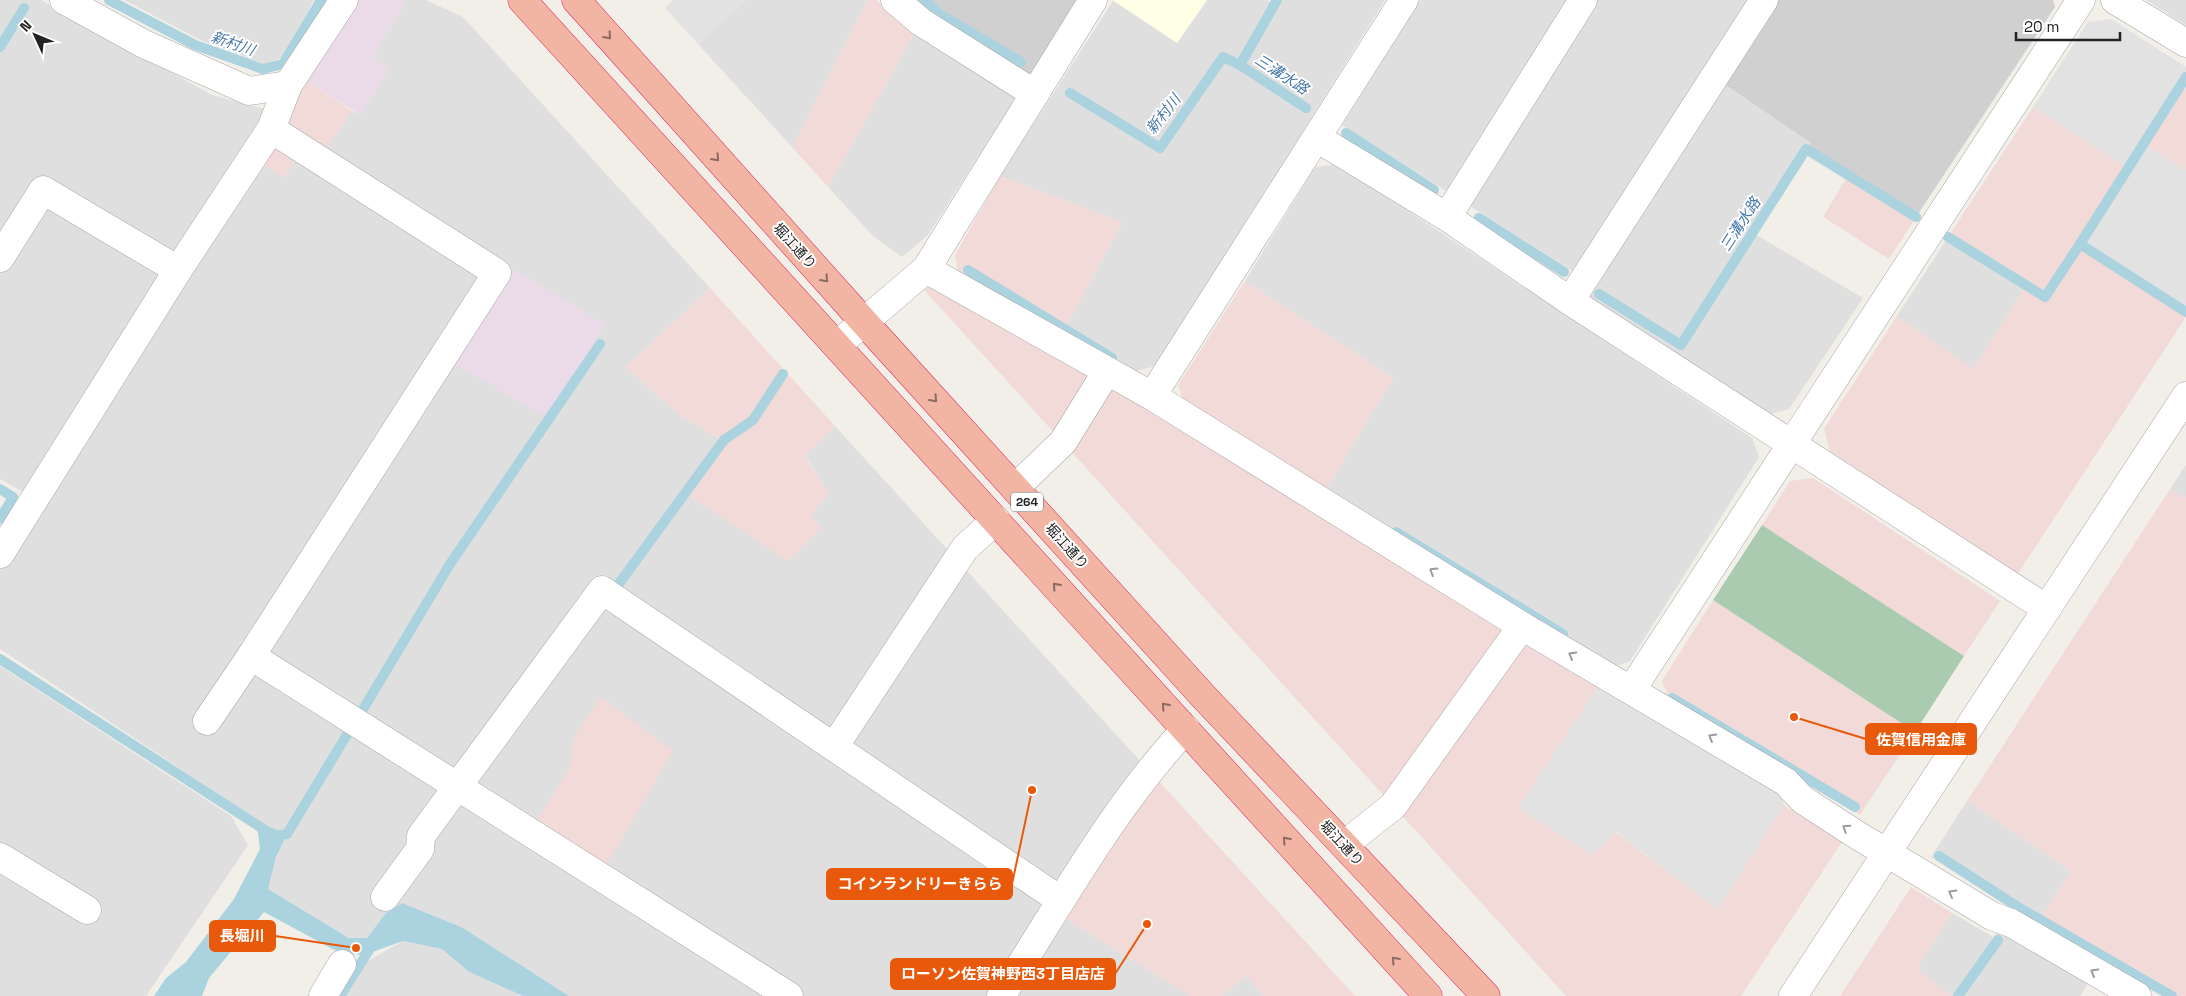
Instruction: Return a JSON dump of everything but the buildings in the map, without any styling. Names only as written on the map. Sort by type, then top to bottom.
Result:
[{"type":"highway","name":"264","points":[[522,0],[1428,996]]},
{"type":"highway","name":"堀江通り","points":[[576,0],[864,322],[1204,697],[1486,996]]},
{"type":"street","points":[[64,0],[144,44],[249,91],[288,85]]},
{"type":"street","points":[[0,554],[178,270],[271,129],[288,85],[344,0]]},
{"type":"street","points":[[895,0],[921,22],[1035,94]]},
{"type":"street","points":[[837,345],[926,269],[1093,0]]},
{"type":"street","points":[[1152,396],[1404,0]]},
{"type":"street","points":[[1446,217],[1583,0]]},
{"type":"street","points":[[1570,301],[1764,0]]},
{"type":"street","points":[[1632,689],[2081,0]]},
{"type":"street","points":[[2115,0],[2186,44]]},
{"type":"street","points":[[207,721],[251,656],[497,273],[271,129]]},
{"type":"street","points":[[1317,138],[1446,217],[1570,301],[2047,609]]},
{"type":"street","points":[[0,258],[43,190],[178,270]]},
{"type":"street","points":[[926,269],[1152,396],[1522,626],[1632,689],[1786,782],[1803,800],[1887,854],[1992,916],[2011,924],[2137,996]]},
{"type":"street","points":[[1015,488],[1062,442],[1108,371]]},
{"type":"street","points":[[1793,996],[2186,396]]},
{"type":"street","points":[[834,747],[965,548],[996,520]]},
{"type":"street","points":[[385,898],[420,849],[421,836],[602,590],[1060,900]]},
{"type":"street","points":[[1344,845],[1393,806],[1522,626]]},
{"type":"street","points":[[251,656],[789,996]]},
{"type":"street","points":[[1012,992],[1060,900],[1145,776],[1186,729]]},
{"type":"street","points":[[0,857],[87,910]]},
{"type":"street","points":[[323,996],[342,964]]},
{"type":"shaded area","points":[[0,0],[41,0],[212,95],[268,110],[27,494],[0,479]]},
{"type":"shaded area","points":[[124,0],[314,0],[282,58],[265,64],[200,40]]},
{"type":"shaded area","points":[[354,0],[406,0],[372,58],[390,69],[360,115],[304,79]]},
{"type":"shaded area","points":[[406,0],[426,0],[463,17],[710,288],[626,367],[678,414],[726,442],[688,495],[811,514],[828,494],[805,454],[835,426],[1142,763],[989,996],[569,996],[463,928],[386,913],[367,938],[349,938],[268,889],[276,857],[287,834],[265,825],[0,649],[0,567],[258,162],[324,152],[352,111],[360,115],[389,69],[372,58]]},
{"type":"shaded area","points":[[673,0],[746,0],[698,44],[665,8]]},
{"type":"shaded area","points":[[746,0],[868,0],[792,147],[698,44]]},
{"type":"shaded area","points":[[868,0],[876,0],[915,32],[828,187],[792,147]]},
{"type":"shaded area","points":[[917,0],[1076,0],[1030,75],[933,15]]},
{"type":"shaded area","points":[[1113,0],[1207,0],[1177,43]]},
{"type":"shaded area","points":[[1207,0],[1267,0],[1274,4],[1277,0],[1385,0],[1156,366],[1132,372],[1063,333],[1122,222],[1000,176],[1113,1],[1177,43]]},
{"type":"shaded area","points":[[1420,0],[1752,0],[1574,272],[1342,125]]},
{"type":"shaded area","points":[[1774,0],[2053,0],[2055,7],[1916,217],[1806,149],[1811,143],[1721,82]]},
{"type":"shaded area","points":[[2146,0],[2186,0],[2186,25]]},
{"type":"shaded area","points":[[2111,19],[2186,67],[2186,77],[2144,144],[2186,171],[2186,312],[2080,244],[2128,168],[2033,107],[2088,22]]},
{"type":"shaded area","points":[[915,32],[1017,96],[928,235],[902,257],[873,236],[828,187]]},
{"type":"shaded area","points":[[2186,77],[2186,171],[2144,144]]},
{"type":"shaded area","points":[[304,79],[352,111],[324,152],[300,156],[284,178],[258,162]]},
{"type":"shaded area","points":[[1721,82],[1811,143],[1753,233],[1863,298],[1789,409],[1771,414],[1586,295]]},
{"type":"shaded area","points":[[2033,107],[2128,168],[2186,312],[2186,317],[2017,575],[1830,451],[1824,429],[1897,316],[1973,369],[2026,286],[1948,237]]},
{"type":"shaded area","points":[[1337,164],[1752,438],[1759,457],[1630,661],[1610,668],[1325,491],[1393,378],[1245,281],[1315,167]]},
{"type":"shaded area","points":[[1848,175],[1916,217],[1889,259],[1823,217]]},
{"type":"shaded area","points":[[1000,176],[1122,222],[1063,333],[959,278],[955,255]]},
{"type":"shaded area","points":[[1948,237],[2026,286],[1973,370],[1897,316]]},
{"type":"shaded area","points":[[512,268],[606,325],[548,418],[451,362]]},
{"type":"shaded area","points":[[1245,281],[1393,378],[1325,491],[1185,406],[1178,385]]},
{"type":"shaded area","points":[[932,286],[1096,377],[1058,437],[924,290]]},
{"type":"shaded area","points":[[710,288],[835,426],[805,455],[828,494],[811,514],[821,528],[788,561],[688,495],[726,442],[678,414],[626,367]]},
{"type":"shaded area","points":[[1109,383],[1601,682],[1615,832],[1718,909],[1784,805],[1842,842],[1741,996],[1566,996],[1068,448]]},
{"type":"shaded area","points":[[2186,465],[2186,499],[2170,489]]},
{"type":"shaded area","points":[[1813,478],[2000,601],[1964,656],[1762,525],[1790,481]]},
{"type":"shaded area","points":[[2170,489],[2186,499],[2186,996],[2162,996],[2038,923],[2071,871],[1967,801]]},
{"type":"shaded area","points":[[1762,525],[1964,656],[1915,732],[1713,600]]},
{"type":"shaded area","points":[[1713,600],[1915,732],[1860,815],[1671,702],[1662,681]]},
{"type":"shaded area","points":[[0,666],[231,816],[248,845],[146,996],[0,996]]},
{"type":"shaded area","points":[[1601,682],[1781,790],[1784,805],[1718,909],[1616,832],[1592,855],[1518,808]]},
{"type":"shaded area","points":[[601,697],[673,751],[604,869],[534,825],[569,769],[574,736]]},
{"type":"shaded area","points":[[1157,779],[1355,996],[1263,996],[1247,975],[1222,996],[1191,996],[1063,917]]},
{"type":"shaded area","points":[[1967,801],[2071,871],[2038,923],[1931,857]]},
{"type":"shaded area","points":[[1911,887],[1952,913],[1917,969],[1951,996],[1840,996]]},
{"type":"shaded area","points":[[1952,913],[1993,937],[2000,928],[2089,981],[2080,996],[1951,996],[1916,969]]},
{"type":"shaded area","points":[[1063,917],[1191,996],[1014,996]]},
{"type":"shaded area","points":[[403,941],[442,949],[469,972],[523,996],[306,996]]},
{"type":"shaded area","points":[[1247,975],[1263,996],[1222,996]]},
{"type":"water","points":[[257,825],[265,825],[287,834],[276,857],[268,889],[349,938],[367,938],[386,913],[402,903],[463,928],[569,996],[523,996],[469,972],[442,949],[403,941],[364,955],[340,953],[264,912],[209,978],[202,996],[154,996],[166,978],[186,962],[234,899],[260,849]]},
{"type":"waterway","name":"新村川","points":[[109,0],[195,45],[263,69],[283,64],[321,0]]},
{"type":"waterway","name":"新村川","points":[[924,0],[938,13],[1021,62]]},
{"type":"waterway","points":[[1240,65],[1277,0]]},
{"type":"waterway","points":[[0,47],[24,8]]},
{"type":"waterway","name":"新村川","points":[[1070,93],[1160,148],[1223,57],[1240,65],[1306,108]]},
{"type":"waterway","points":[[2080,244],[2186,77]]},
{"type":"waterway","name":"三溝水路","points":[[1346,133],[1434,190]]},
{"type":"waterway","name":"三溝水路","points":[[1599,294],[1681,345],[1806,149],[1916,217]]},
{"type":"waterway","name":"三溝水路","points":[[1479,218],[1564,272]]},
{"type":"waterway","name":"三溝水路","points":[[1948,237],[2045,297],[2080,244],[2186,312]]},
{"type":"waterway","points":[[968,270],[1112,358]]},
{"type":"waterway","points":[[362,711],[450,564],[600,344]]},
{"type":"waterway","points":[[618,585],[724,440],[753,420],[783,374]]},
{"type":"waterway","points":[[0,489],[13,497],[0,519]]},
{"type":"waterway","points":[[1396,532],[1563,634]]},
{"type":"waterway","points":[[0,659],[268,832]]},
{"type":"waterway","points":[[1672,698],[1855,807]]},
{"type":"waterway","points":[[275,836],[287,834],[348,733]]},
{"type":"waterway","points":[[1939,856],[2018,907],[2172,996]]},
{"type":"waterway","points":[[1958,996],[1998,940]]},
{"type":"waterway","points":[[340,996],[371,947]]},
{"type":"place","name":"佐賀信用金庫","points":[[1794,717]]},
{"type":"place","name":"コインランドリーきらら","points":[[1032,790]]},
{"type":"place","name":"ローソン佐賀神野西3丁目店店","points":[[1147,924]]},
{"type":"place","name":"長堀川","points":[[356,948]]}]
